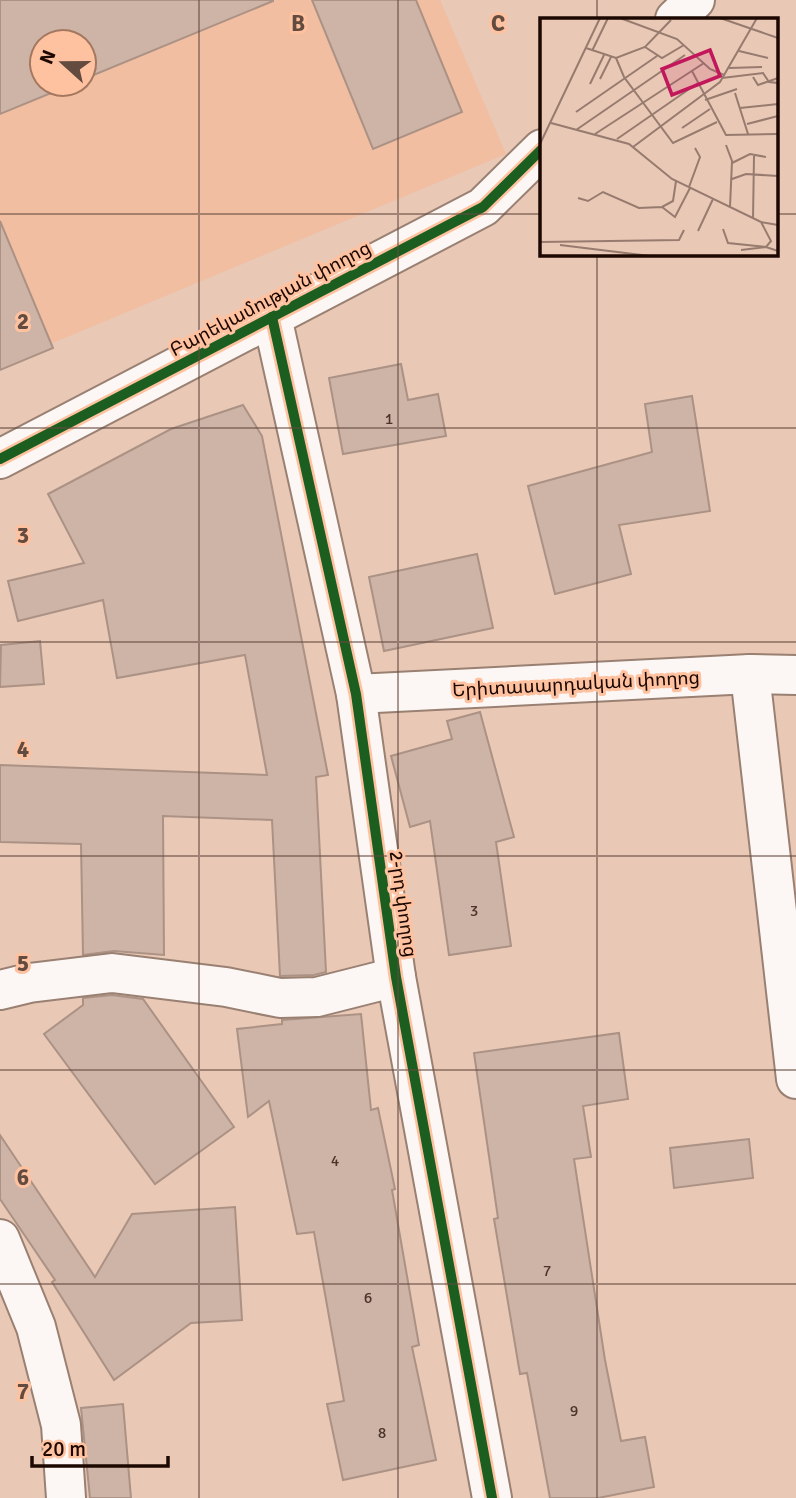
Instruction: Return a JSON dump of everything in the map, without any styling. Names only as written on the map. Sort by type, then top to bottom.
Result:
[{"type":"street","points":[[677,18],[695,0]]},
{"type":"street","name":"Բարեկամության փողոց","points":[[0,459],[483,207],[540,151]]},
{"type":"street","name":"2-րդ փողոց","points":[[272,317],[356,694],[396,976],[492,1498]]},
{"type":"street","points":[[750,674],[796,1079]]},
{"type":"street","name":"Երիտասարդական փողոց","points":[[356,694],[750,674],[796,675]]},
{"type":"street","points":[[0,990],[29,983],[112,972],[226,987],[280,998],[317,997],[396,976]]},
{"type":"street","points":[[0,1239],[40,1339],[61,1425],[66,1498]]},
{"type":"shaded area","points":[[0,0],[440,0],[506,154],[0,365]]},
{"type":"building","points":[[0,0],[273,0],[98,73],[98,28],[28,28],[28,98],[39,98],[0,114]]},
{"type":"building","points":[[312,0],[416,0],[462,112],[373,149]]},
{"type":"building","points":[[0,221],[53,348],[0,370]]},
{"type":"building","points":[[401,364],[408,400],[438,394],[446,436],[343,454],[329,378]]},
{"type":"building","points":[[692,396],[710,511],[619,525],[631,574],[555,594],[528,486],[652,452],[645,404]]},
{"type":"building","points":[[243,405],[262,436],[328,775],[316,777],[326,972],[314,975],[280,976],[272,820],[163,816],[164,955],[114,951],[83,955],[81,844],[0,842],[0,765],[267,775],[245,655],[117,678],[103,600],[18,621],[8,581],[84,563],[48,494],[171,429]]},
{"type":"building","points":[[477,554],[493,628],[384,651],[369,577]]},
{"type":"building","points":[[40,641],[44,684],[0,687],[1,645]]},
{"type":"building","points":[[480,712],[514,837],[496,842],[511,946],[449,955],[430,821],[410,827],[391,756],[452,739],[447,721]]},
{"type":"building","points":[[112,995],[143,999],[234,1127],[155,1184],[44,1034],[83,1005],[83,998]]},
{"type":"building","points":[[361,1014],[371,1110],[378,1108],[395,1189],[392,1190],[419,1345],[412,1347],[436,1460],[343,1480],[327,1404],[344,1401],[314,1232],[297,1234],[269,1101],[248,1117],[237,1029],[282,1024],[282,1020]]},
{"type":"building","points":[[619,1033],[628,1099],[583,1106],[591,1157],[574,1159],[605,1360],[621,1441],[645,1437],[654,1487],[598,1498],[550,1498],[527,1373],[520,1374],[494,1219],[498,1218],[474,1053]]},
{"type":"building","points":[[0,1135],[95,1277],[132,1214],[235,1207],[242,1320],[191,1323],[114,1380],[52,1282],[55,1280],[0,1199]]},
{"type":"building","points":[[749,1139],[753,1178],[674,1188],[670,1148]]},
{"type":"building","points":[[123,1404],[131,1498],[90,1498],[81,1408]]},
{"type":"cycle path","points":[[0,459],[483,207],[540,151]]},
{"type":"cycle path","points":[[272,317],[356,694],[396,977],[492,1498]]}]
